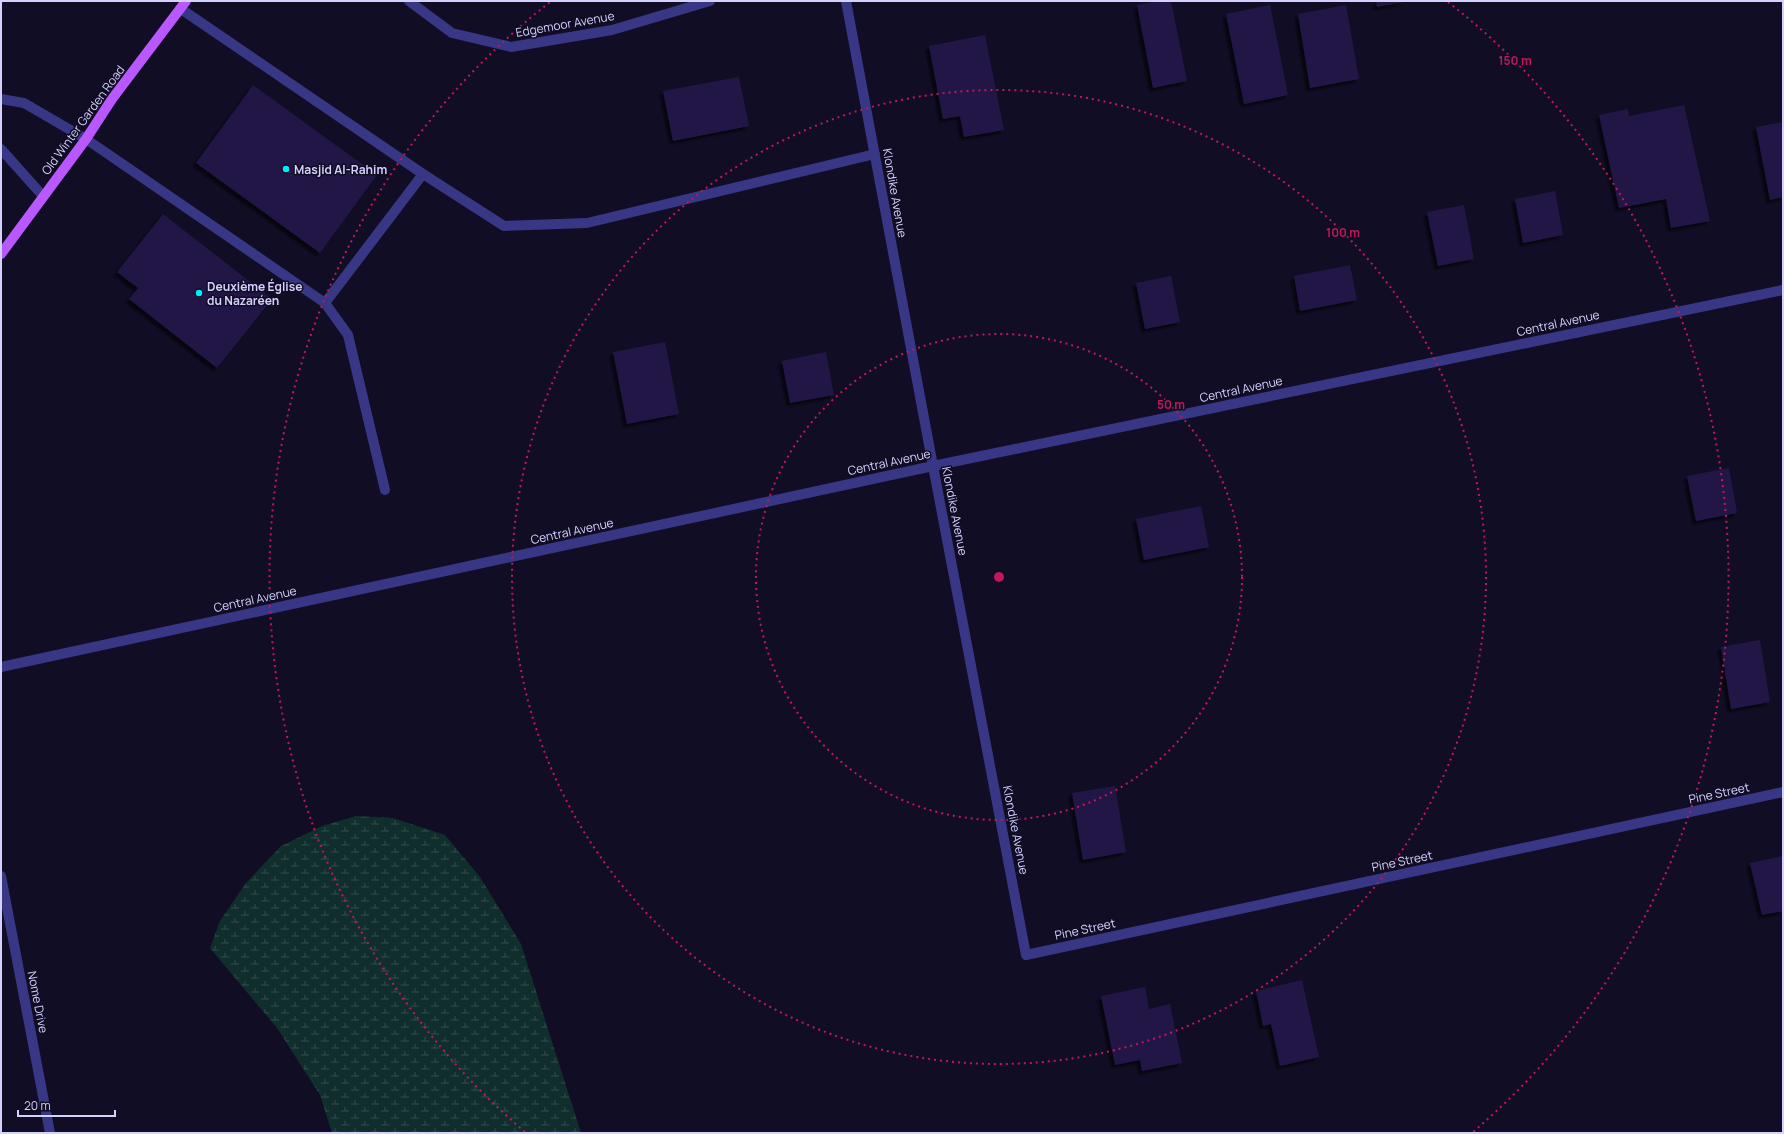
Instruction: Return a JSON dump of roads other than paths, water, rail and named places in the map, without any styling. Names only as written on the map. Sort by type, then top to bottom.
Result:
[{"type":"main road","name":"Old Winter Garden Road","points":[[1,254],[86,139],[112,99],[184,5]]},
{"type":"street","name":"Edgemoor Avenue","points":[[409,1],[452,33],[511,47],[612,30],[710,1]]},
{"type":"street","name":"Klondike Avenue","points":[[846,1],[1026,955]]},
{"type":"street","points":[[184,5],[423,174],[504,226],[587,223],[875,154]]},
{"type":"street","points":[[1,99],[24,103],[86,139],[325,303],[348,334],[385,490]]},
{"type":"street","points":[[1,149],[43,196]]},
{"type":"street","points":[[325,303],[423,174]]},
{"type":"street","name":"Central Avenue","points":[[1,667],[933,466],[1783,290]]},
{"type":"street","name":"Pine Street","points":[[1026,955],[1783,792]]},
{"type":"street","name":"Nome Drive","points":[[1,876],[50,1133]]},
{"type":"place","name":"Masjid Al-Rahim","points":[[286,169]]},
{"type":"place","name":"Deuxième Église du Nazaréen","points":[[199,293]]}]
